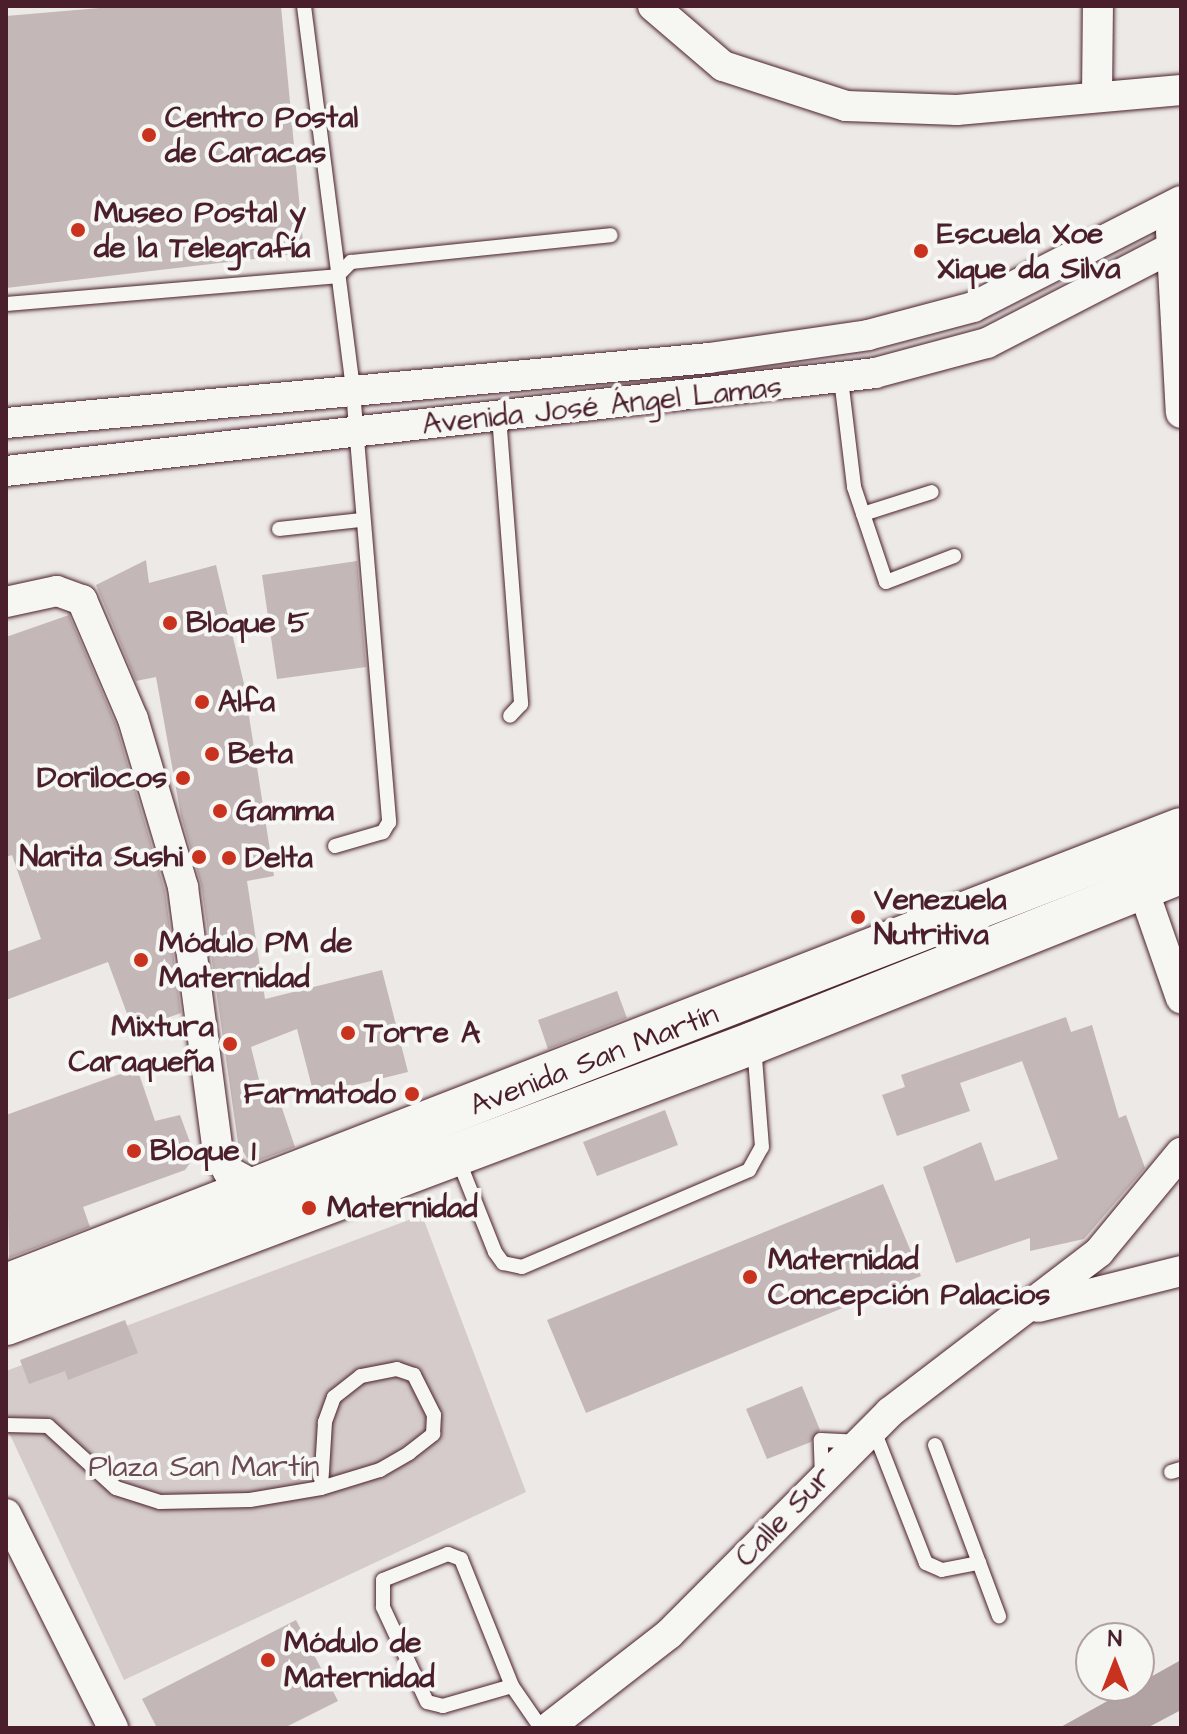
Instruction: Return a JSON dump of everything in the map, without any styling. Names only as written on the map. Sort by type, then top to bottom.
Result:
[{"type":"main road","name":"Avenida San Martín","points":[[6,1324],[455,1151],[753,1043],[1136,870],[1181,829]]},
{"type":"main road","name":"Avenida San Martín","points":[[6,1285],[260,1189],[1136,870],[1181,873]]},
{"type":"street","points":[[653,6],[723,66],[846,106],[957,110],[1181,90]]},
{"type":"street","points":[[1097,96],[1098,6]]},
{"type":"street","points":[[1175,204],[1181,413]]},
{"type":"street","name":"Avenida José Ángel Lamas","points":[[6,423],[772,350],[921,323],[1033,280],[1175,204]]},
{"type":"street","name":"Avenida José Ángel Lamas","points":[[6,471],[841,379],[987,343],[1177,246]]},
{"type":"street","points":[[6,602],[57,591],[82,600],[133,719],[183,887],[218,1153],[228,1171],[260,1189]]},
{"type":"street","points":[[1136,870],[1181,998]]},
{"type":"street","name":"Calle Sur","points":[[548,1728],[669,1634],[864,1435],[1099,1252],[1181,1153]]},
{"type":"street","name":"Calle Sur","points":[[1024,1311],[1181,1271]]},
{"type":"street","points":[[6,1514],[113,1728]]},
{"type":"lane","points":[[304,6],[353,391],[360,520],[378,651],[389,822],[383,832],[335,846]]},
{"type":"lane","points":[[6,304],[337,276],[351,262],[611,235]]},
{"type":"lane","points":[[841,379],[863,514],[886,582],[954,556]]},
{"type":"lane","points":[[499,416],[521,704],[510,716]]},
{"type":"lane","points":[[863,514],[932,492]]},
{"type":"lane","points":[[279,529],[360,520]]},
{"type":"lane","points":[[455,1151],[495,1252],[503,1263],[522,1267],[749,1170],[762,1147],[753,1043]]},
{"type":"lane","points":[[6,1425],[48,1426],[116,1488],[160,1502],[250,1500],[321,1488],[380,1470],[433,1434],[434,1415],[414,1375],[397,1369],[361,1376],[334,1397],[325,1422],[321,1488]]},
{"type":"lane","points":[[864,1435],[926,1563],[942,1570],[979,1563]]},
{"type":"lane","points":[[935,1445],[999,1616]]},
{"type":"lane","points":[[512,1686],[443,1706],[427,1702],[383,1607],[383,1580],[448,1554],[461,1559],[512,1686],[541,1728]]},
{"type":"green space","name":"Plaza San Martín","points":[[422,1215],[526,1492],[124,1680],[6,1426],[6,1371]]},
{"type":"shaded area","points":[[1181,1660],[1181,1710],[1147,1728],[1059,1728],[1106,1702],[1155,1702],[1155,1674]]},
{"type":"building","name":"Centro Postal de Caracas","points":[[123,6],[281,6],[304,253],[6,288],[6,16]]},
{"type":"building","points":[[146,560],[149,583],[216,565],[244,684],[274,876],[247,881],[265,999],[382,970],[408,1072],[314,1095],[297,1029],[251,1047],[265,1104],[280,1102],[295,1147],[258,1161],[247,1158],[238,1143],[201,884],[181,816],[156,677],[136,681],[96,585]]},
{"type":"building","points":[[357,561],[366,667],[277,679],[262,575]]},
{"type":"building","points":[[69,615],[116,725],[165,891],[181,1013],[133,1030],[108,962],[6,1000],[6,952],[41,939],[12,855],[6,857],[6,637]]},
{"type":"building","points":[[617,991],[627,1018],[548,1049],[538,1020]]},
{"type":"building","points":[[1066,1017],[1071,1032],[1092,1025],[1119,1118],[1126,1115],[1145,1168],[1084,1239],[1030,1251],[1030,1238],[956,1263],[923,1167],[981,1142],[995,1181],[1058,1159],[1022,1061],[960,1083],[970,1111],[897,1136],[882,1095],[905,1087],[901,1075]]},
{"type":"building","name":"Bloque 1","points":[[137,1068],[155,1121],[180,1115],[195,1156],[185,1170],[83,1207],[90,1227],[9,1258],[6,1115]]},
{"type":"building","points":[[665,1110],[678,1145],[597,1176],[583,1142]]},
{"type":"building","points":[[883,1184],[921,1276],[586,1413],[547,1320]]},
{"type":"building","points":[[125,1320],[138,1353],[68,1380],[65,1371],[29,1384],[20,1360]]},
{"type":"building","points":[[802,1386],[820,1430],[811,1442],[767,1459],[746,1409]]},
{"type":"building","name":"Módulo de Maternidad","points":[[296,1620],[338,1701],[284,1728],[157,1728],[142,1699]]},
{"type":"place","name":"Centro Postal de Caracas","points":[[149,135]]},
{"type":"place","name":"Museo Postal y de la Telegrafía","points":[[78,230]]},
{"type":"place","name":"Escuela Xoe Xique da Silva","points":[[921,251]]},
{"type":"place","name":"Bloque 5","points":[[170,623]]},
{"type":"place","name":"Alfa","points":[[202,702]]},
{"type":"place","name":"Beta","points":[[212,754]]},
{"type":"place","name":"Dorilocos","points":[[183,778]]},
{"type":"place","name":"Gamma","points":[[220,811]]},
{"type":"place","name":"Narita Sushi","points":[[199,857]]},
{"type":"place","name":"Delta","points":[[229,858]]},
{"type":"place","name":"Venezuela Nutritiva","points":[[858,917]]},
{"type":"place","name":"Módulo PM de Maternidad","points":[[141,960]]},
{"type":"place","name":"Torre A","points":[[348,1033]]},
{"type":"place","name":"Mixtura Caraqueña","points":[[230,1044]]},
{"type":"place","name":"Farmatodo","points":[[412,1094]]},
{"type":"place","name":"Bloque 1","points":[[134,1151]]},
{"type":"place","name":"Maternidad","points":[[309,1208]]},
{"type":"place","name":"Maternidad Concepción Palacios","points":[[750,1277]]},
{"type":"place","name":"Módulo de Maternidad","points":[[268,1660]]}]
